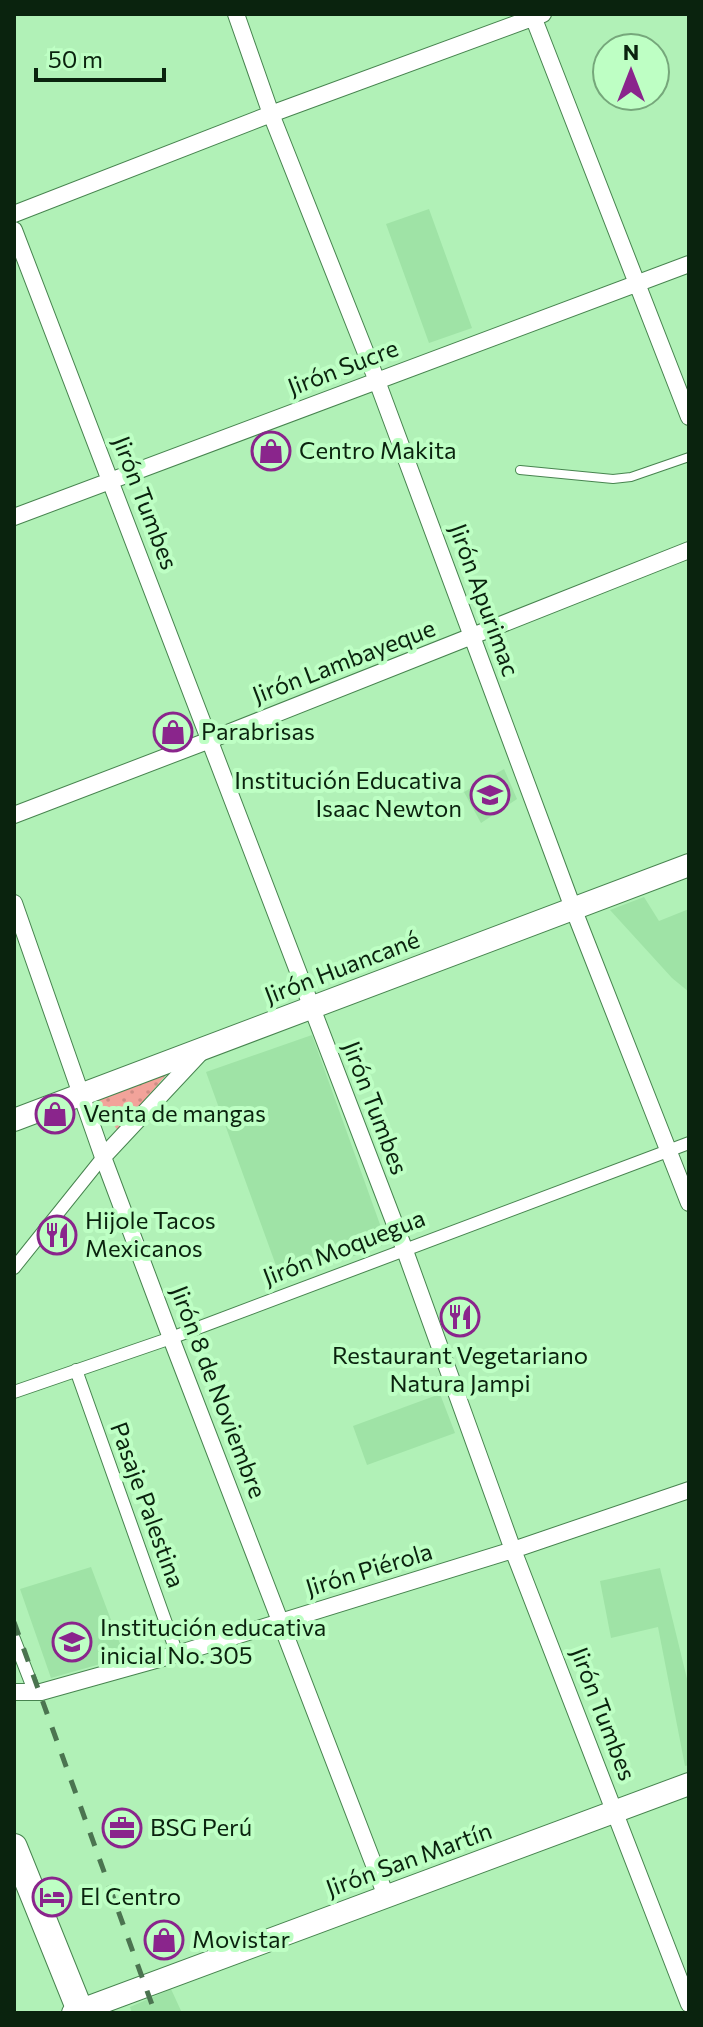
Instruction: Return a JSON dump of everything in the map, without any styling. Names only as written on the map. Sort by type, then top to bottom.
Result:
[{"type":"main road","points":[[14,1847],[78,2012]]},
{"type":"street","name":"Jirón Apurimac","points":[[236,14],[271,114],[377,381],[573,908],[689,1203]]},
{"type":"street","points":[[14,214],[536,15],[689,417]]},
{"type":"street","name":"Jirón Tumbes","points":[[14,230],[404,1248],[513,1550],[689,2004]]},
{"type":"street","name":"Jirón Sucre","points":[[14,517],[689,264]]},
{"type":"street","name":"Jirón Lambayeque","points":[[14,815],[689,550]]},
{"type":"street","name":"Jirón Huancané","points":[[14,1120],[689,865]]},
{"type":"street","name":"Jirón 8 de Noviembre","points":[[14,903],[103,1157],[386,1896]]},
{"type":"street","points":[[14,1268],[103,1157],[206,1047]]},
{"type":"street","name":"Jirón Moquegua","points":[[14,1392],[171,1338],[689,1143]]},
{"type":"street","name":"Pasaje Palestina","points":[[76,1370],[177,1654]]},
{"type":"street","name":"Jirón Piérola","points":[[14,1692],[35,1693],[281,1623],[513,1550],[689,1490]]},
{"type":"street","points":[[14,1639],[35,1693]]},
{"type":"street","name":"Jirón San Martín","points":[[78,2012],[689,1784]]},
{"type":"lane","points":[[520,470],[613,479],[631,477],[689,457]]},
{"type":"shaded area","points":[[429,209],[472,328],[429,343],[386,224]]},
{"type":"shaded area","name":"Institución Educativa Isaac Newton","points":[[504,769],[517,799],[481,823],[464,792]]},
{"type":"shaded area","points":[[644,897],[659,921],[689,909],[689,992],[672,978],[610,910]]},
{"type":"shaded area","points":[[312,1035],[387,1244],[282,1282],[206,1072]]},
{"type":"shaded area","points":[[172,1068],[118,1131],[96,1098]]},
{"type":"shaded area","points":[[440,1394],[455,1433],[367,1465],[353,1426]]},
{"type":"shaded area","points":[[91,1567],[125,1657],[51,1678],[20,1589]]},
{"type":"shaded area","points":[[660,1568],[689,1687],[689,1765],[685,1766],[658,1627],[611,1638],[600,1581]]},
{"type":"shaded area","points":[[171,1989],[182,2013],[132,2013],[130,2007]]},
{"type":"railway","points":[[14,1622],[155,2013]]},
{"type":"place","name":"Centro Makita","points":[[271,451]]},
{"type":"place","name":"Parabrisas","points":[[173,732]]},
{"type":"place","name":"Institución Educativa Isaac Newton","points":[[490,795]]},
{"type":"place","name":"Venta de mangas","points":[[55,1114]]},
{"type":"place","name":"Hijole Tacos Mexicanos","points":[[57,1235]]},
{"type":"place","name":"Restaurant Vegetariano Natura Jampi","points":[[460,1317]]},
{"type":"place","name":"Institución educativa inicial No. 305","points":[[72,1642]]},
{"type":"place","name":"BSG Perú","points":[[122,1828]]},
{"type":"place","name":"El Centro","points":[[52,1897]]},
{"type":"place","name":"Movistar","points":[[164,1940]]}]
